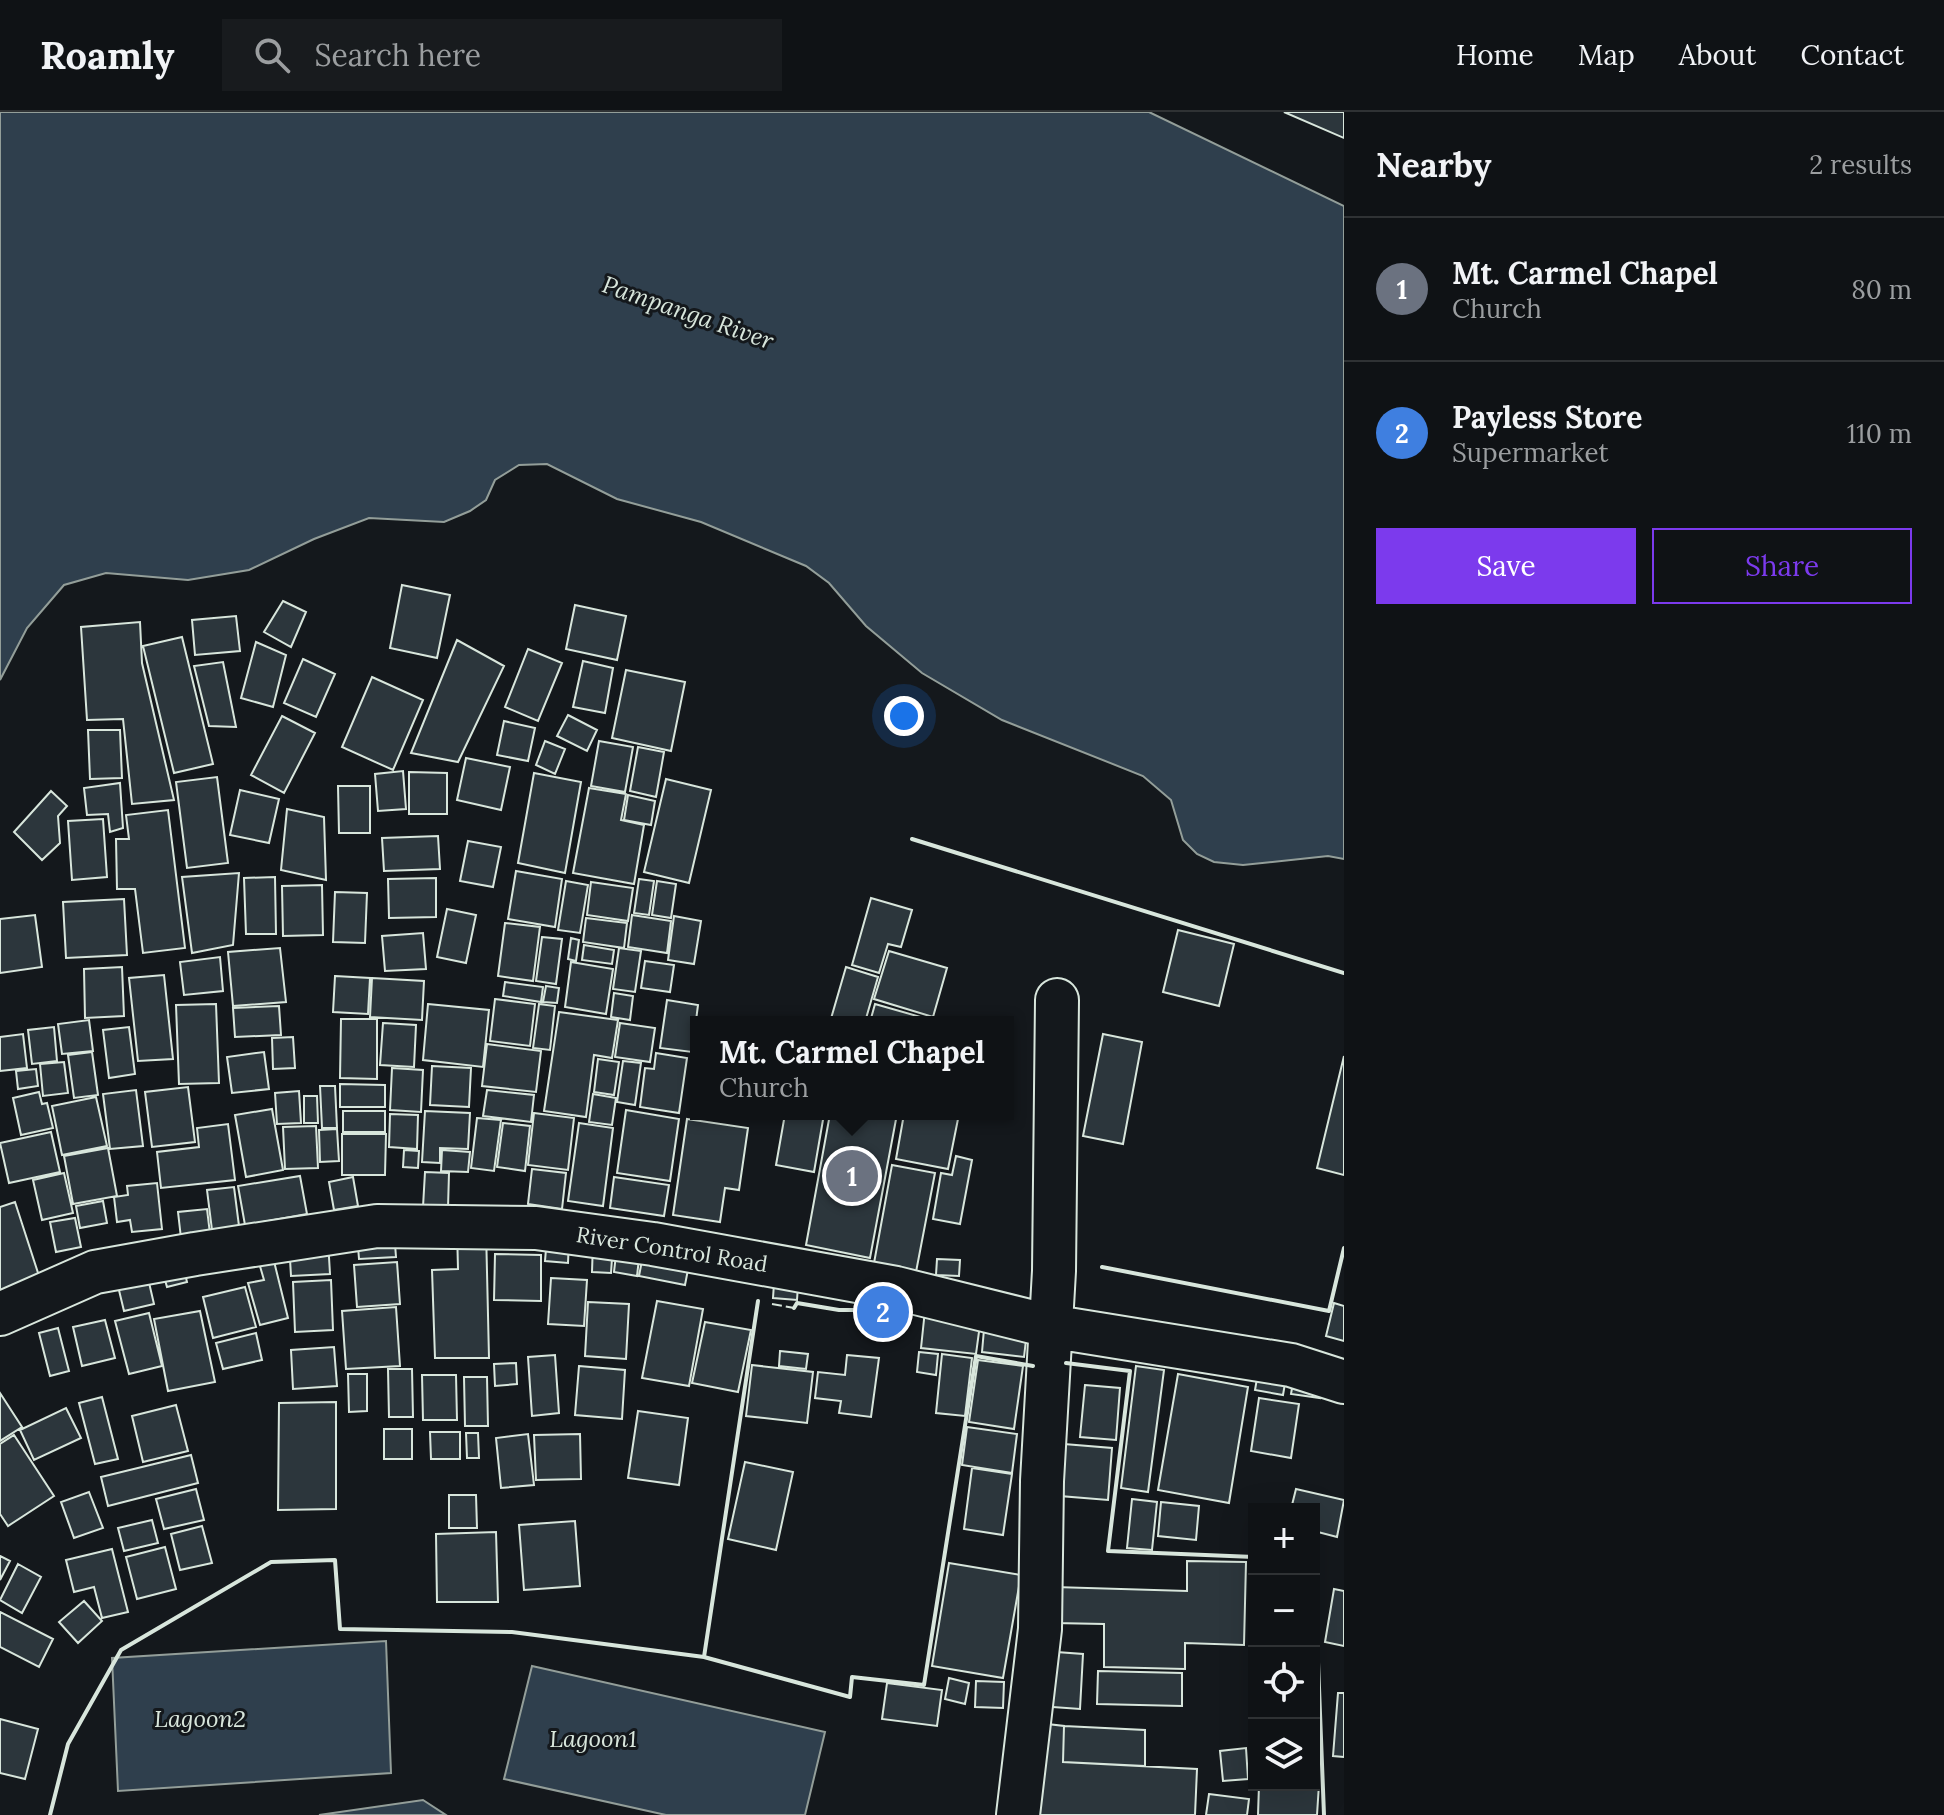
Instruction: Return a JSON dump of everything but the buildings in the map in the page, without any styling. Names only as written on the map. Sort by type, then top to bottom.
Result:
[{"type":"street","points":[[1018,1815],[1040,1629],[1042,1481],[1054,1271],[1057,1000]]},
{"type":"street","name":"River Control Road","points":[[0,1314],[95,1272],[377,1226],[536,1228],[653,1244],[896,1288],[1049,1326],[1291,1365],[1344,1382]]},
{"type":"water","name":"Pampanga River","points":[[0,112],[1149,112],[1344,206],[1344,859],[1328,856],[1243,865],[1214,862],[1197,854],[1183,840],[1171,800],[1143,776],[1002,720],[922,673],[866,626],[829,583],[806,566],[701,522],[617,499],[547,464],[519,465],[495,480],[486,500],[444,522],[369,518],[314,539],[249,570],[188,580],[106,573],[64,585],[27,628],[0,680]]},
{"type":"water","name":"Lagoon2","points":[[386,1641],[391,1773],[118,1791],[112,1658]]},
{"type":"water","name":"Lagoon1","points":[[532,1666],[825,1732],[805,1815],[666,1815],[504,1779]]},
{"type":"water","points":[[423,1800],[446,1815],[319,1815]]},
{"type":"fence","points":[[772,1304],[794,1308]]},
{"type":"wall","points":[[912,839],[1344,973]]},
{"type":"wall","points":[[1102,1267],[1329,1311],[1344,1248]]},
{"type":"wall","points":[[704,1657],[758,1301]]},
{"type":"wall","points":[[794,1308],[797,1303],[859,1310]]},
{"type":"wall","points":[[50,1815],[68,1744],[121,1650],[271,1562],[335,1560],[340,1629],[512,1632],[704,1657],[850,1697],[852,1677],[924,1685],[976,1356],[1033,1366]]},
{"type":"wall","points":[[1066,1363],[1130,1371],[1108,1551],[1248,1557]]},
{"type":"wall","points":[[1315,1575],[1324,1815]]},
{"type":"place","name":"Mt. Carmel Chapel","points":[[852,1176]]},
{"type":"place","name":"Payless Store","points":[[883,1312]]}]
